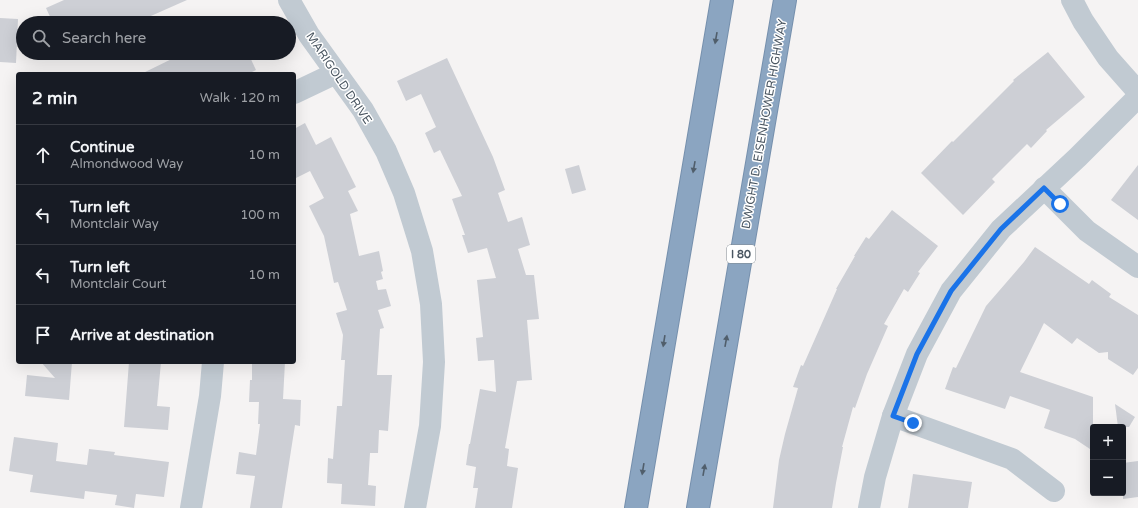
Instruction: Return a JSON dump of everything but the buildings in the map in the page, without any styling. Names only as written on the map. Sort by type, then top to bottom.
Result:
[{"type":"highway","points":[[636,508],[722,0]]},
{"type":"highway","name":"DWIGHT D. EISENHOWER HIGHWAY","points":[[698,508],[785,0]]},
{"type":"street","name":"MARIGOLD DRIVE","points":[[289,0],[309,35],[362,110],[386,151],[404,193],[422,251],[431,304],[434,362],[430,426],[415,508]]},
{"type":"street","points":[[1072,0],[1083,21],[1108,58],[1138,92]]},
{"type":"street","points":[[296,92],[336,73]]},
{"type":"street","points":[[869,508],[875,477],[893,416],[917,354],[951,291],[1001,229],[1138,97]]},
{"type":"street","points":[[1044,188],[1087,231],[1138,267]]},
{"type":"street","points":[[191,508],[210,396],[213,364]]},
{"type":"street","points":[[893,416],[1012,459],[1054,491]]},
{"type":"route","points":[[913,423],[893,416],[917,354],[951,291],[1001,229],[1044,188],[1060,204]]}]
